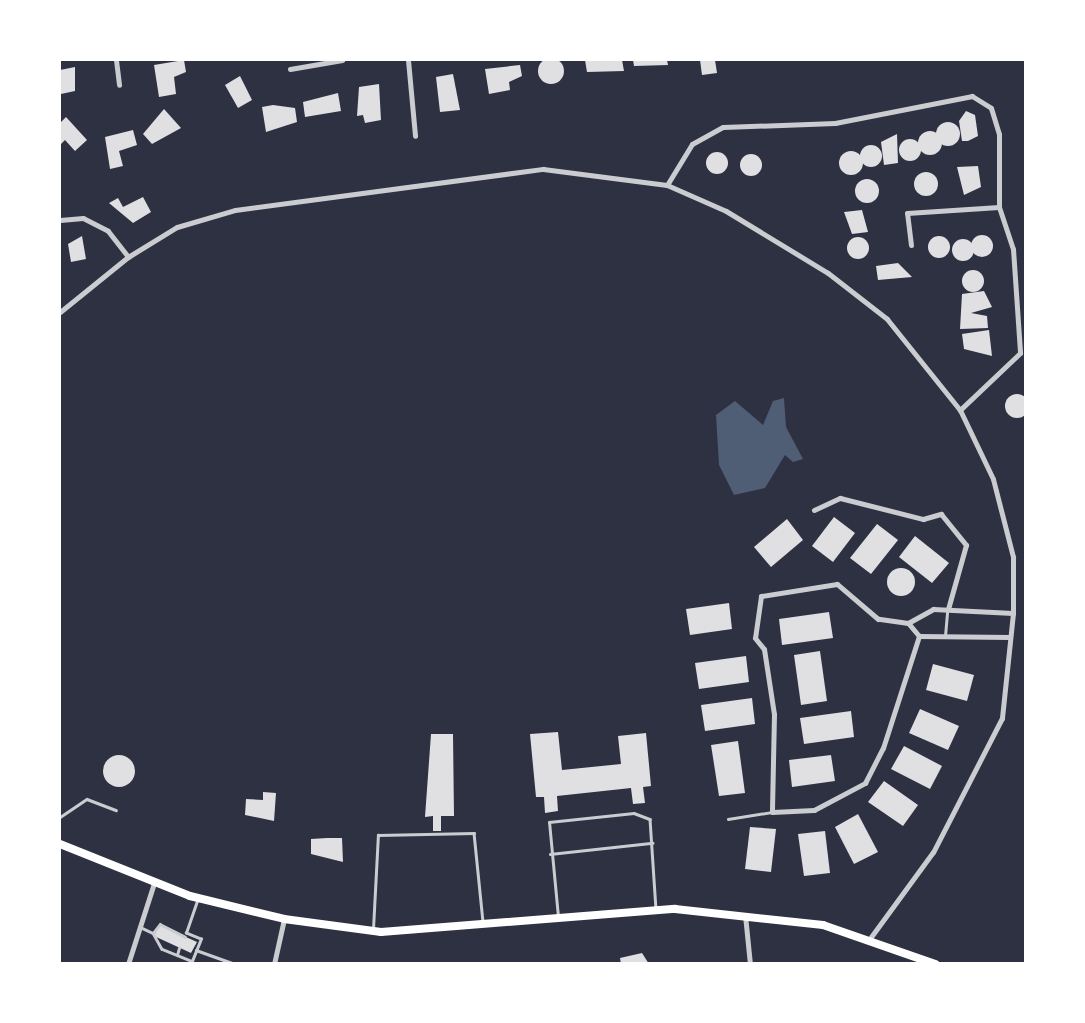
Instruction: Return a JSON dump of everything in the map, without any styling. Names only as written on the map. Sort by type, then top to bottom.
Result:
[{"type":"main road","points":[[60,844],[198,898],[284,919],[373,931],[483,925],[656,910],[745,915],[871,937],[935,964]]},
{"type":"street","points":[[116,60],[118,85]]},
{"type":"street","points":[[290,69],[342,60]]},
{"type":"street","points":[[408,60],[415,136]]},
{"type":"street","points":[[667,185],[692,144],[723,127],[835,122],[972,96],[991,108],[999,134],[999,207],[1013,249],[1020,354],[960,410]]},
{"type":"street","points":[[60,312],[128,257],[177,227],[235,210],[543,169],[667,185],[726,211],[828,273],[887,318],[960,410],[993,479],[1013,557],[1013,613],[1002,718],[933,852],[871,937]]},
{"type":"street","points":[[911,245],[907,213],[999,207]]},
{"type":"street","points":[[60,220],[83,218],[108,230],[128,257]]},
{"type":"street","points":[[814,510],[840,498],[923,519],[941,514],[965,545],[948,609]]},
{"type":"street","points":[[919,636],[883,748],[865,783],[814,810],[772,812],[774,714],[764,649],[755,638],[761,596],[837,584],[878,619],[908,623],[919,636],[1010,638]]},
{"type":"street","points":[[908,623],[927,609],[1013,613]]},
{"type":"street","points":[[128,964],[154,883]]},
{"type":"street","points":[[745,915],[750,964]]},
{"type":"street","points":[[274,964],[284,919]]},
{"type":"lane","points":[[946,636],[948,609]]},
{"type":"lane","points":[[60,817],[87,799],[116,810]]},
{"type":"lane","points":[[728,819],[772,812]]},
{"type":"lane","points":[[558,917],[547,827],[553,820],[642,813],[650,819],[656,910]]},
{"type":"lane","points":[[373,931],[378,835],[474,833],[483,925]]},
{"type":"lane","points":[[550,854],[652,843]]},
{"type":"lane","points":[[185,935],[198,898]]},
{"type":"lane","points":[[140,926],[153,933],[162,949],[192,961],[201,939],[158,924],[153,933]]},
{"type":"lane","points":[[162,949],[166,942]]},
{"type":"lane","points":[[177,955],[180,948]]},
{"type":"lane","points":[[196,950],[235,964]]},
{"type":"water","points":[[784,398],[786,427],[803,459],[793,462],[785,455],[765,488],[734,495],[719,465],[716,415],[735,401],[763,425],[773,401]]},
{"type":"building","points":[[551,58],[560,62],[564,71],[560,80],[551,84],[542,80],[538,71],[542,62]]},
{"type":"building","points":[[184,60],[186,72],[174,77],[176,94],[159,97],[154,65]]},
{"type":"building","points":[[585,60],[622,60],[624,71],[587,72]]},
{"type":"building","points":[[633,60],[667,60],[668,65],[634,66]]},
{"type":"building","points":[[700,60],[715,60],[717,73],[702,75]]},
{"type":"building","points":[[520,65],[522,76],[509,82],[510,90],[489,94],[485,69]]},
{"type":"building","points":[[75,67],[75,91],[61,94],[60,70]]},
{"type":"building","points":[[453,74],[460,110],[440,112],[436,77]]},
{"type":"building","points":[[240,76],[252,100],[238,108],[225,85]]},
{"type":"building","points":[[379,84],[381,120],[365,123],[363,115],[357,116],[359,87]]},
{"type":"building","points":[[338,93],[341,111],[305,117],[303,102]]},
{"type":"building","points":[[273,105],[295,108],[297,122],[266,132],[262,107]]},
{"type":"building","points":[[164,109],[181,128],[152,144],[143,134]]},
{"type":"building","points":[[966,111],[975,115],[978,136],[962,141],[959,121]]},
{"type":"building","points":[[66,117],[87,140],[75,151],[65,140],[60,145],[60,123]]},
{"type":"building","points":[[948,122],[957,125],[960,134],[957,143],[948,146],[939,143],[936,134],[939,125]]},
{"type":"building","points":[[133,130],[137,145],[119,151],[123,166],[110,169],[105,137]]},
{"type":"building","points":[[930,131],[938,135],[942,143],[938,151],[930,155],[922,151],[918,143],[922,135]]},
{"type":"building","points":[[897,134],[898,163],[884,165],[881,142]]},
{"type":"building","points":[[910,139],[918,142],[921,150],[918,158],[910,161],[902,158],[899,150],[902,142]]},
{"type":"building","points":[[871,145],[879,148],[882,156],[879,164],[871,167],[863,164],[860,156],[863,148]]},
{"type":"building","points":[[851,151],[859,155],[863,163],[859,171],[851,175],[843,171],[839,163],[843,155]]},
{"type":"building","points":[[717,152],[725,155],[728,163],[725,171],[717,174],[709,171],[706,163],[709,155]]},
{"type":"building","points":[[751,154],[759,157],[762,165],[759,173],[751,176],[743,173],[740,165],[743,157]]},
{"type":"building","points":[[978,166],[981,187],[964,195],[957,167]]},
{"type":"building","points":[[926,172],[935,175],[938,184],[935,193],[926,196],[917,193],[914,184],[917,175]]},
{"type":"building","points":[[867,179],[876,182],[879,191],[876,200],[867,203],[858,200],[855,191],[858,182]]},
{"type":"building","points":[[143,197],[151,212],[133,223],[109,203],[118,198],[123,207]]},
{"type":"building","points":[[862,210],[868,232],[852,234],[844,212]]},
{"type":"building","points":[[982,235],[992,242],[993,246],[986,256],[982,257],[972,250],[971,246],[978,236]]},
{"type":"building","points":[[82,236],[86,259],[71,262],[68,244]]},
{"type":"building","points":[[939,236],[947,239],[950,247],[947,255],[939,258],[931,255],[928,247],[931,239]]},
{"type":"building","points":[[858,237],[866,240],[869,248],[866,256],[858,259],[850,256],[847,248],[850,240]]},
{"type":"building","points":[[959,239],[967,239],[974,246],[974,254],[967,261],[959,261],[952,254],[952,246]]},
{"type":"building","points":[[898,263],[912,277],[878,280],[876,266]]},
{"type":"building","points":[[973,270],[981,273],[984,281],[981,289],[973,292],[965,289],[962,281],[965,273]]},
{"type":"building","points":[[984,291],[992,307],[971,313],[987,316],[988,328],[960,329],[962,294]]},
{"type":"building","points":[[989,330],[992,356],[964,349],[962,334]]},
{"type":"building","points":[[1017,394],[1026,397],[1029,406],[1026,415],[1017,418],[1008,415],[1005,406],[1008,397]]},
{"type":"building","points":[[834,517],[855,533],[833,562],[812,546]]},
{"type":"building","points":[[787,519],[803,540],[771,567],[754,547]]},
{"type":"building","points":[[877,524],[898,540],[871,574],[850,558]]},
{"type":"building","points":[[915,536],[949,563],[932,583],[899,557]]},
{"type":"building","points":[[901,568],[911,572],[915,582],[911,592],[901,596],[891,592],[887,582],[891,572]]},
{"type":"building","points":[[729,603],[732,629],[690,635],[686,609]]},
{"type":"building","points":[[829,612],[833,638],[782,645],[779,619]]},
{"type":"building","points":[[820,651],[827,701],[801,705],[794,655]]},
{"type":"building","points":[[746,656],[749,682],[699,689],[695,663]]},
{"type":"building","points":[[933,664],[974,675],[967,701],[926,690]]},
{"type":"building","points":[[752,698],[755,724],[705,731],[701,705]]},
{"type":"building","points":[[920,709],[959,726],[948,750],[909,733]]},
{"type":"building","points":[[851,711],[854,737],[804,744],[800,718]]},
{"type":"building","points":[[558,732],[562,770],[621,764],[618,736],[646,733],[651,786],[643,787],[645,803],[633,804],[631,788],[557,796],[558,811],[545,813],[544,797],[536,797],[530,734]]},
{"type":"building","points":[[431,734],[453,734],[454,816],[441,816],[441,831],[433,831],[433,816],[425,817]]},
{"type":"building","points":[[738,741],[745,793],[719,796],[711,745]]},
{"type":"building","points":[[904,746],[942,766],[930,789],[891,769]]},
{"type":"building","points":[[119,755],[131,759],[135,771],[131,783],[119,787],[107,783],[103,771],[107,759]]},
{"type":"building","points":[[831,755],[835,781],[792,787],[789,760]]},
{"type":"building","points":[[884,781],[918,805],[903,826],[868,802]]},
{"type":"building","points":[[263,792],[276,793],[274,821],[245,815],[246,799],[263,800]]},
{"type":"building","points":[[858,814],[878,852],[854,864],[835,827]]},
{"type":"building","points":[[750,827],[776,829],[771,872],[745,869]]},
{"type":"building","points":[[825,831],[830,873],[804,876],[798,834]]},
{"type":"building","points":[[342,838],[343,862],[311,854],[311,839]]},
{"type":"building","points":[[159,925],[197,942],[191,953],[154,936]]},
{"type":"building","points":[[642,953],[649,964],[621,964],[620,958]]}]
